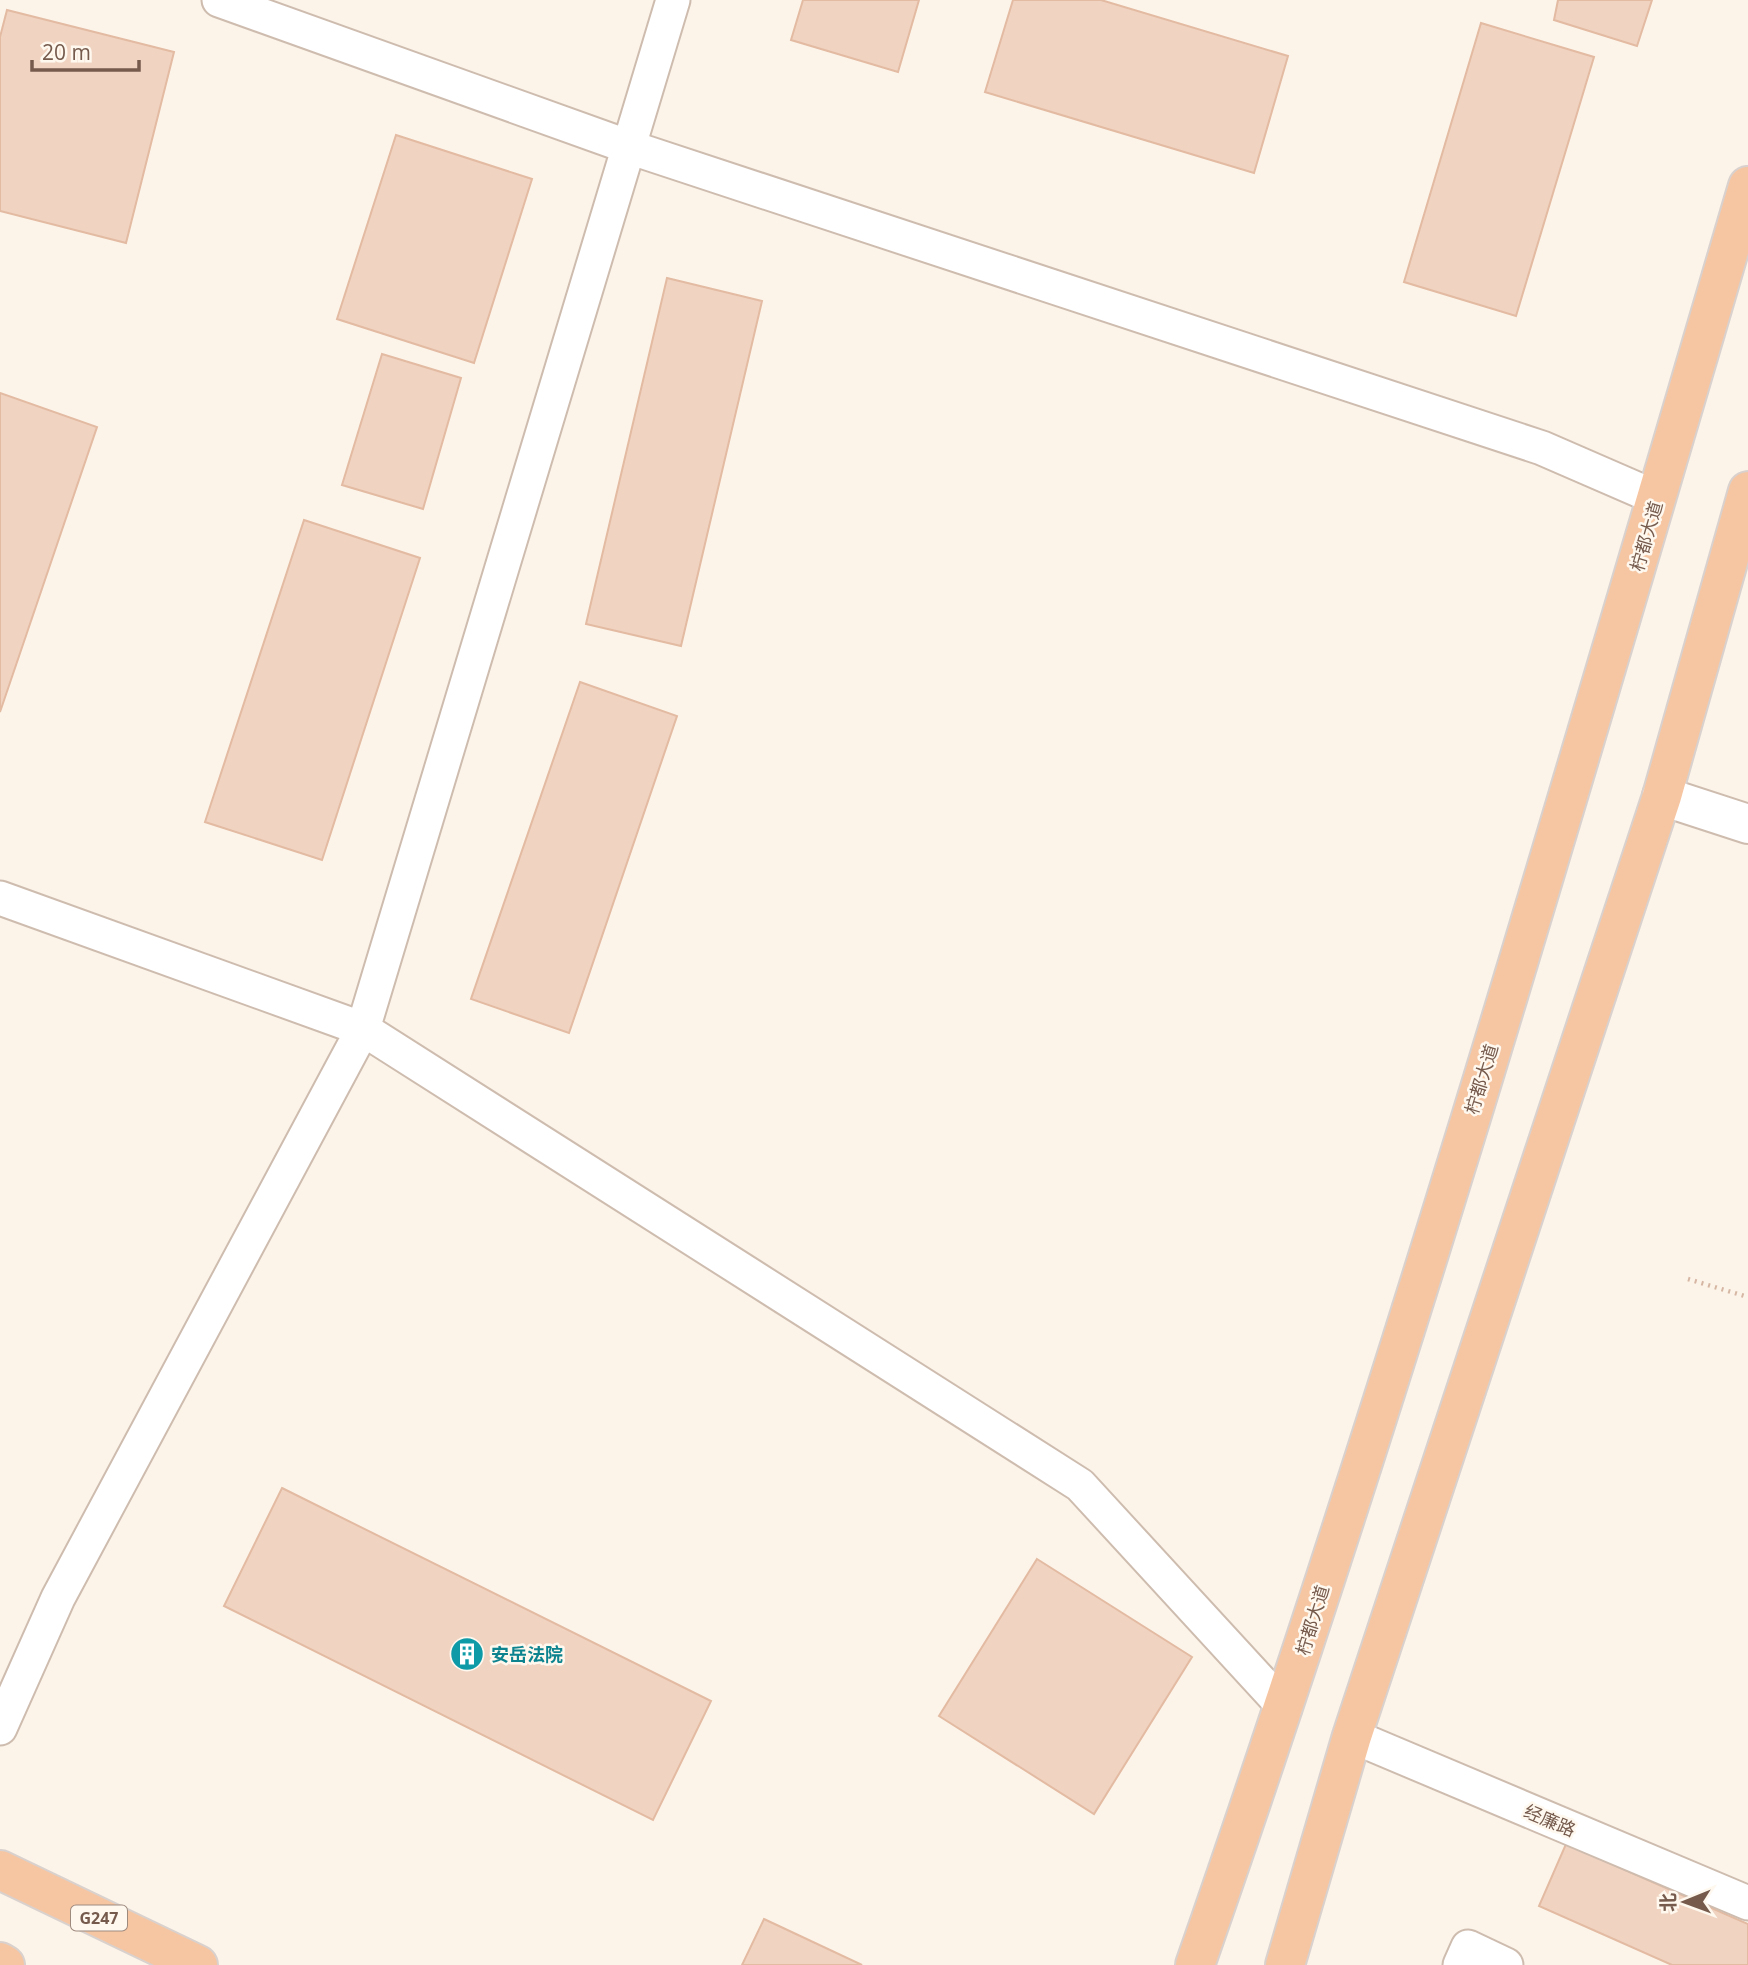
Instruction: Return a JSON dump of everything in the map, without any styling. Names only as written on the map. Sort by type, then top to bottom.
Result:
[{"type":"highway","name":"柠都大道","points":[[1195,1965],[1285,1708],[1573,785],[1748,186]]},
{"type":"highway","points":[[1285,1965],[1352,1736],[1662,796],[1745,513]]},
{"type":"highway","name":"G247","points":[[0,1870],[198,1965]]},
{"type":"highway","points":[[0,1962],[5,1965]]},
{"type":"street","points":[[219,0],[629,148],[1542,448],[1657,498]]},
{"type":"street","points":[[0,1728],[58,1598],[363,1029],[673,0]]},
{"type":"street","points":[[1662,796],[1748,824]]},
{"type":"street","points":[[0,898],[363,1029],[1080,1485],[1285,1708]]},
{"type":"street","name":"经廉路","points":[[1352,1736],[1748,1903]]},
{"type":"street","points":[[1460,1965],[1468,1947],[1506,1965]]},
{"type":"path","points":[[1688,1279],[1748,1297]]},
{"type":"building","points":[[803,0],[919,0],[898,72],[791,40]]},
{"type":"building","points":[[1013,0],[1101,0],[1288,56],[1254,173],[985,92]]},
{"type":"building","points":[[1558,0],[1652,0],[1637,46],[1554,20]]},
{"type":"building","points":[[7,10],[174,52],[126,243],[0,211],[0,37]]},
{"type":"building","points":[[1481,23],[1594,57],[1516,316],[1404,282]]},
{"type":"building","points":[[396,135],[532,179],[474,363],[337,319]]},
{"type":"building","points":[[667,278],[762,301],[681,646],[586,624]]},
{"type":"building","points":[[382,354],[461,378],[423,509],[342,485]]},
{"type":"building","points":[[0,393],[97,427],[0,712]]},
{"type":"building","points":[[304,520],[420,558],[322,860],[205,822]]},
{"type":"building","points":[[580,682],[677,716],[569,1033],[471,999]]},
{"type":"building","name":"安岳法院","points":[[282,1488],[711,1701],[653,1820],[224,1606]]},
{"type":"building","points":[[1037,1559],[1192,1657],[1094,1814],[939,1716]]},
{"type":"building","points":[[1566,1844],[1748,1924],[1748,1965],[1672,1965],[1539,1906]]},
{"type":"building","points":[[764,1919],[862,1965],[742,1965]]},
{"type":"place","name":"安岳法院","points":[[467,1654]]}]
